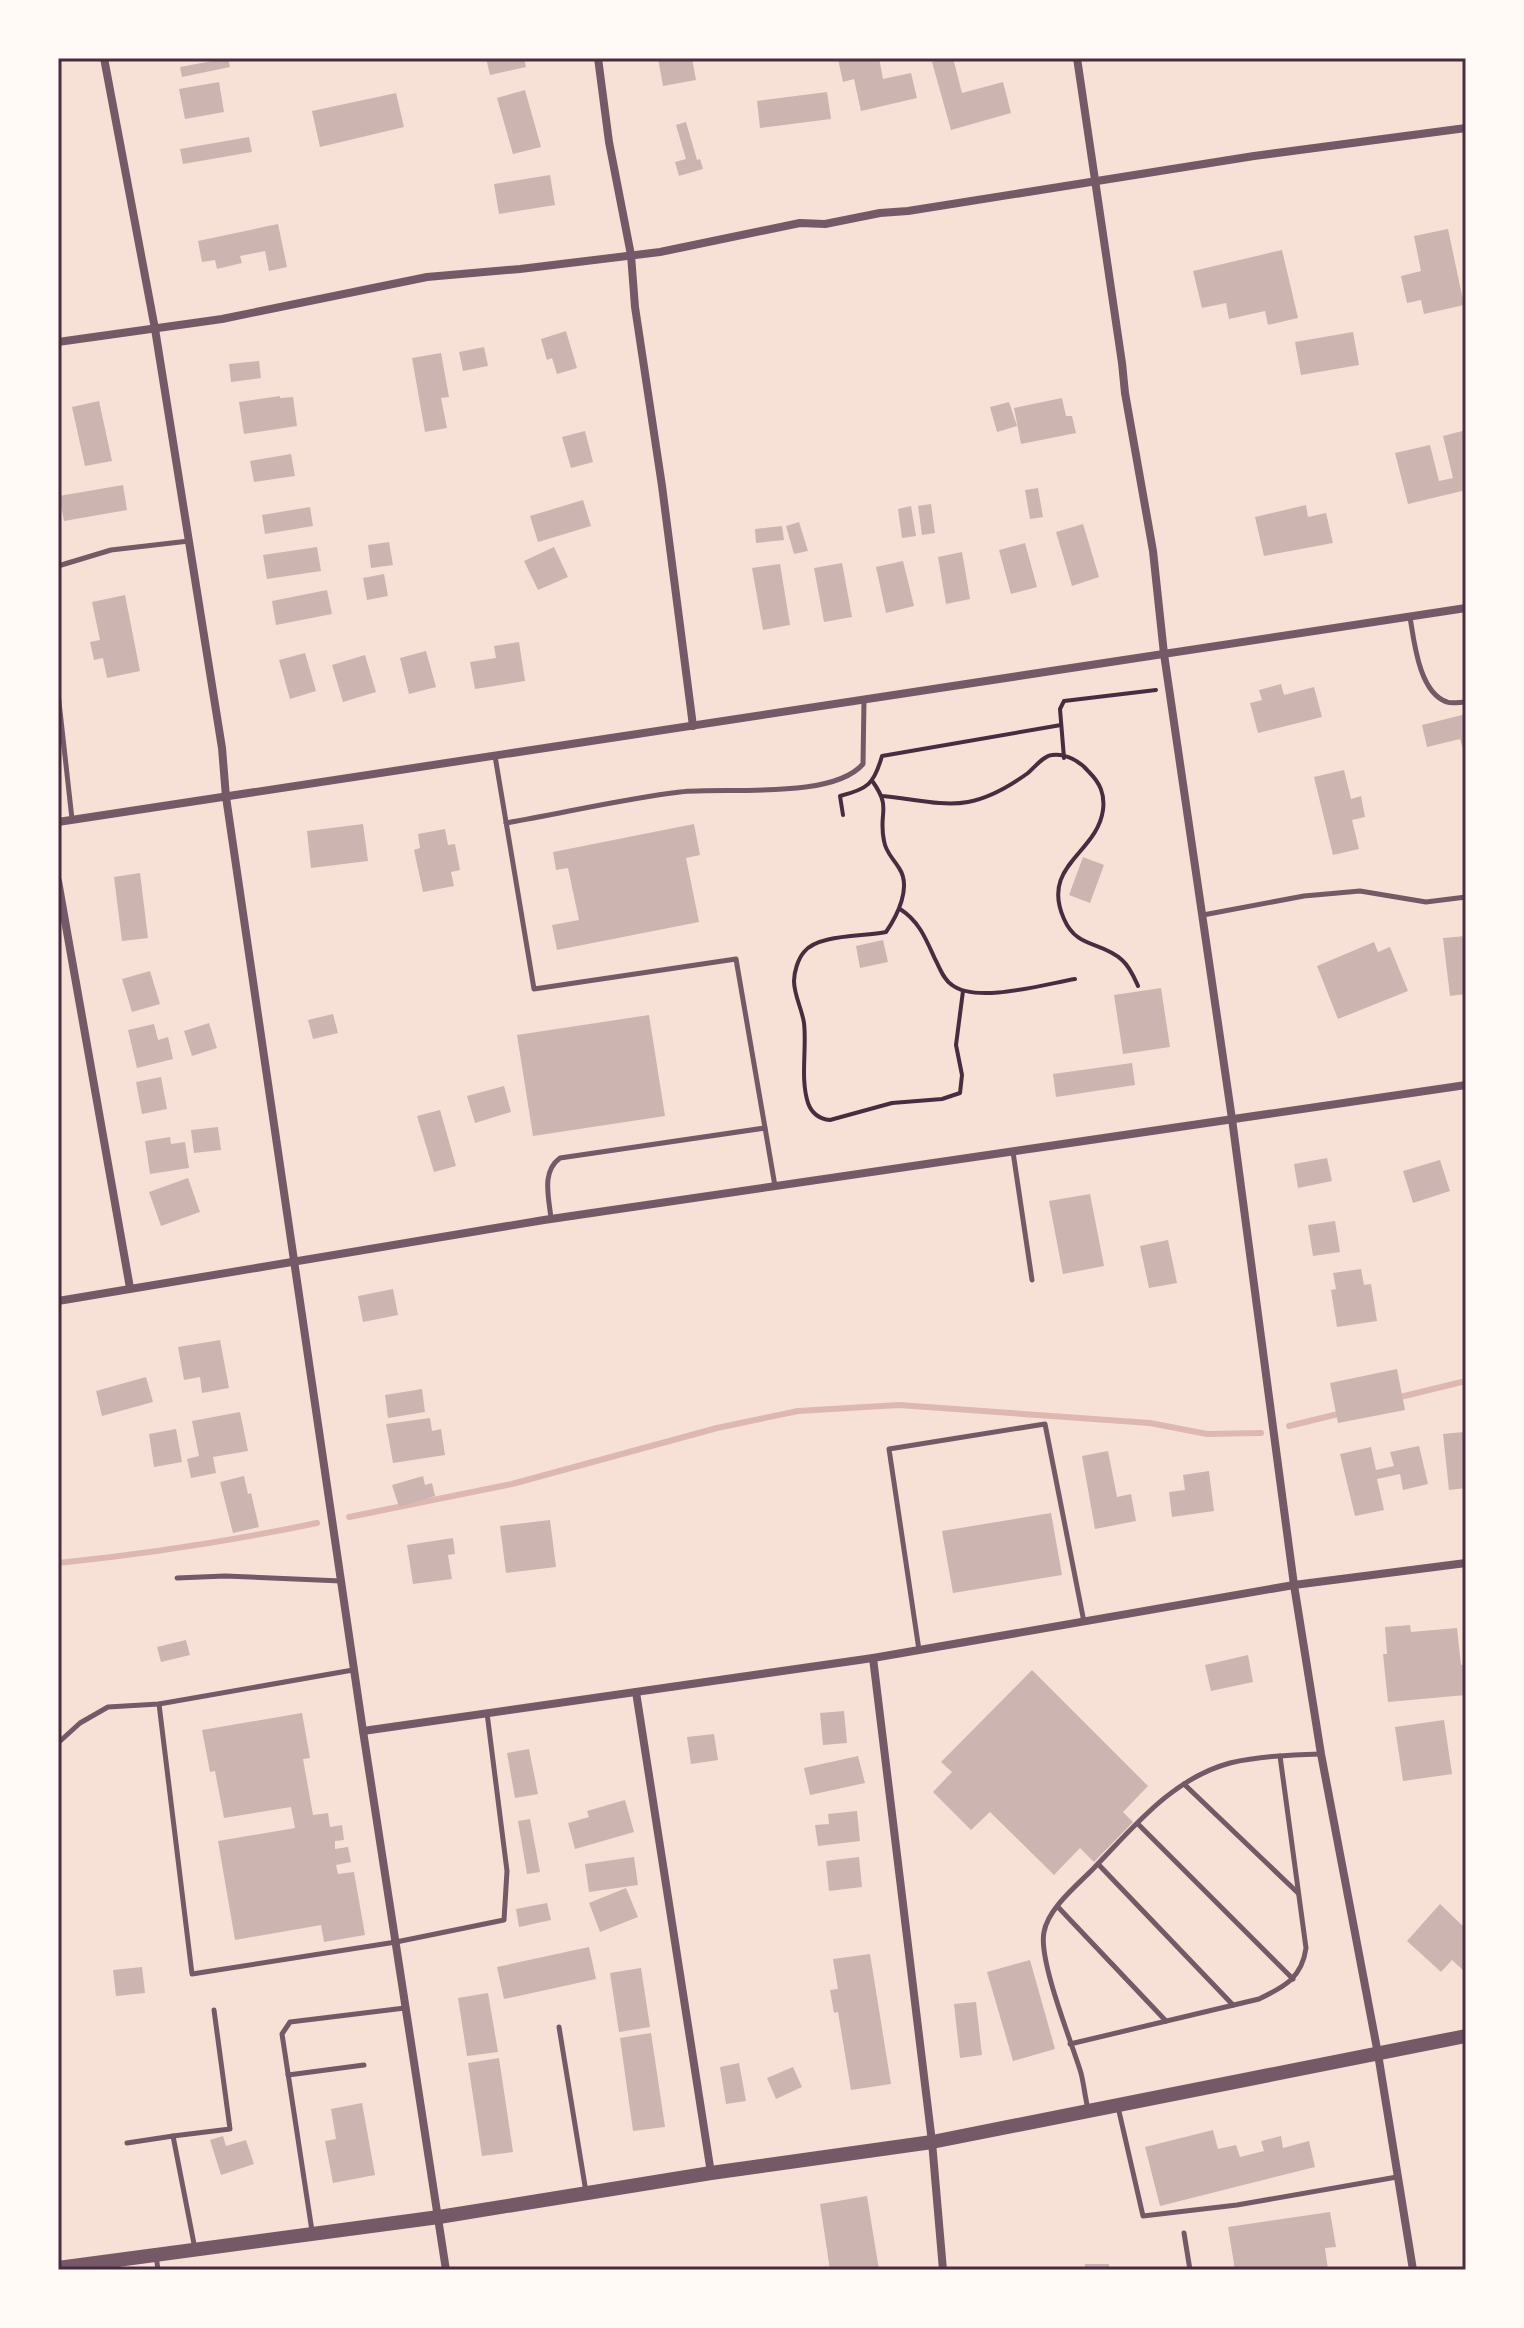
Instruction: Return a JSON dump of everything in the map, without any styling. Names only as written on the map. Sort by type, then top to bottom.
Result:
[{"type":"street","points":[[104,58],[155,329],[222,748],[226,797],[354,1670],[446,2270]]},
{"type":"street","points":[[598,58],[609,142],[631,255],[635,307],[693,726]]},
{"type":"street","points":[[1077,58],[1125,393],[1153,551],[1164,654],[1232,1119],[1294,1585],[1321,1754],[1378,2054],[1413,2270]]},
{"type":"street","points":[[58,342],[260,312],[427,277],[660,252],[800,223],[852,220],[880,213],[1254,156],[1466,128]]},
{"type":"street","points":[[58,822],[1466,608]]},
{"type":"street","points":[[58,881],[130,1288]]},
{"type":"street","points":[[58,1301],[551,1219],[1466,1085]]},
{"type":"street","points":[[363,1731],[873,1658],[1294,1585],[1466,1563]]},
{"type":"street","points":[[873,1658],[932,2142],[943,2270]]},
{"type":"street","points":[[636,1692],[711,2173]]},
{"type":"street","points":[[58,2268],[157,2263],[195,2250],[439,2217],[711,2173],[932,2142],[1466,2036]]},
{"type":"lane","points":[[58,566],[111,550],[189,541]]},
{"type":"lane","points":[[1410,617],[1417,657],[1425,680],[1436,696],[1448,703],[1466,702]]},
{"type":"lane","points":[[58,693],[72,820]]},
{"type":"lane","points":[[506,823],[682,792],[732,792],[840,780],[863,764],[864,700]]},
{"type":"lane","points":[[495,756],[534,989],[736,959],[775,1186]]},
{"type":"lane","points":[[1203,915],[1304,896],[1360,891],[1426,902],[1466,897]]},
{"type":"lane","points":[[551,1219],[547,1174],[560,1158],[765,1128]]},
{"type":"lane","points":[[1013,1151],[1032,1280]]},
{"type":"lane","points":[[920,1650],[889,1449],[1045,1424],[1084,1622]]},
{"type":"lane","points":[[177,1578],[225,1576],[342,1581]]},
{"type":"lane","points":[[58,1743],[80,1723],[108,1707],[159,1704],[354,1670]]},
{"type":"lane","points":[[159,1704],[192,1974],[396,1942],[504,1920],[507,1871],[487,1713]]},
{"type":"lane","points":[[1088,2110],[1081,2075],[1044,1950],[1043,1933],[1049,1918],[1163,1797],[1184,1784],[1228,1764],[1321,1754]]},
{"type":"lane","points":[[1070,2044],[1259,1999],[1293,1979],[1304,1964],[1306,1948],[1280,1756]]},
{"type":"lane","points":[[1184,1784],[1298,1893]]},
{"type":"lane","points":[[1138,1824],[1293,1979]]},
{"type":"lane","points":[[1098,1864],[1233,2005]]},
{"type":"lane","points":[[1058,1907],[1166,2021]]},
{"type":"lane","points":[[312,2234],[282,2034],[290,2022],[406,2008]]},
{"type":"lane","points":[[127,2143],[230,2129],[214,2010]]},
{"type":"lane","points":[[559,2027],[586,2193]]},
{"type":"lane","points":[[288,2075],[364,2065]]},
{"type":"lane","points":[[1117,2104],[1143,2216],[1237,2205],[1398,2177]]},
{"type":"lane","points":[[173,2136],[195,2250]]},
{"type":"lane","points":[[1184,2233],[1190,2270]]},
{"type":"path","points":[[1064,758],[1060,709],[1064,701],[1171,689]]},
{"type":"path","points":[[843,815],[840,796],[860,791],[873,782],[882,756],[1061,725]]},
{"type":"path","points":[[882,796],[951,804],[969,802],[996,794],[1045,758],[1055,754],[1076,759],[1100,784],[1103,812],[1084,847],[1063,874],[1058,888],[1064,918],[1078,939],[1123,961],[1138,986]]},
{"type":"path","points":[[873,782],[885,803],[881,826],[884,843],[901,870],[900,909],[886,932],[819,942],[805,950],[799,961],[794,983],[804,1024],[805,1089],[813,1113],[821,1119],[830,1120],[892,1103],[942,1099],[960,1093],[962,1075],[956,1045],[963,991]]},
{"type":"path","points":[[900,909],[915,920],[944,977],[952,986],[963,991],[992,993],[1075,979]]},
{"type":"building","points":[[228,58],[230,67],[182,77],[180,67]]},
{"type":"building","points":[[486,58],[524,58],[526,67],[490,75]]},
{"type":"building","points":[[658,58],[692,58],[696,80],[663,86]]},
{"type":"building","points":[[879,58],[883,79],[911,73],[917,98],[861,111],[854,79],[843,82],[838,59]]},
{"type":"building","points":[[953,58],[962,93],[1003,82],[1011,113],[951,130],[932,62]]},
{"type":"building","points":[[219,82],[224,112],[185,119],[179,89]]},
{"type":"building","points":[[525,90],[541,147],[513,154],[497,98]]},
{"type":"building","points":[[827,92],[831,119],[760,128],[757,101]]},
{"type":"building","points":[[396,93],[404,127],[320,147],[312,111]]},
{"type":"building","points":[[686,122],[697,160],[700,159],[703,169],[679,176],[675,162],[686,159],[676,125]]},
{"type":"building","points":[[249,137],[252,152],[183,164],[180,149]]},
{"type":"building","points":[[550,175],[555,205],[499,214],[494,184]]},
{"type":"building","points":[[278,224],[287,267],[269,271],[265,251],[240,256],[242,263],[217,269],[215,260],[202,262],[198,241]]},
{"type":"building","points":[[1448,229],[1464,305],[1424,314],[1421,300],[1407,303],[1401,276],[1421,271],[1414,236]]},
{"type":"building","points":[[1282,250],[1298,318],[1268,325],[1265,311],[1229,319],[1226,303],[1202,308],[1193,271]]},
{"type":"building","points":[[566,331],[577,368],[557,374],[552,358],[547,360],[541,339]]},
{"type":"building","points":[[1353,332],[1359,365],[1301,375],[1295,342]]},
{"type":"building","points":[[484,347],[488,366],[463,371],[459,352]]},
{"type":"building","points":[[441,353],[449,397],[441,398],[447,428],[425,432],[412,358]]},
{"type":"building","points":[[259,361],[261,378],[231,382],[229,364]]},
{"type":"building","points":[[293,397],[297,426],[244,434],[239,402]]},
{"type":"building","points":[[1062,398],[1066,416],[1072,416],[1076,433],[1021,444],[1014,408]]},
{"type":"building","points":[[99,401],[112,461],[85,466],[72,407]]},
{"type":"building","points":[[1009,402],[1017,426],[997,432],[990,407]]},
{"type":"building","points":[[1466,430],[1466,490],[1408,504],[1395,453],[1430,445],[1439,481],[1453,478],[1443,436]]},
{"type":"building","points":[[585,431],[593,462],[571,468],[562,437]]},
{"type":"building","points":[[291,454],[295,476],[254,482],[250,461]]},
{"type":"building","points":[[123,485],[127,510],[64,521],[59,496]]},
{"type":"building","points":[[1038,488],[1043,517],[1030,519],[1025,490]]},
{"type":"building","points":[[583,500],[591,526],[538,542],[530,516]]},
{"type":"building","points":[[931,504],[935,533],[922,535],[918,506]]},
{"type":"building","points":[[1306,505],[1308,517],[1326,513],[1333,543],[1264,556],[1255,517]]},
{"type":"building","points":[[911,506],[916,536],[902,538],[898,509]]},
{"type":"building","points":[[310,507],[313,526],[265,534],[262,515]]},
{"type":"building","points":[[799,522],[808,551],[794,554],[786,526]]},
{"type":"building","points":[[1083,524],[1099,577],[1072,586],[1056,532]]},
{"type":"building","points":[[782,526],[784,540],[756,543],[755,529]]},
{"type":"building","points":[[389,542],[393,565],[371,568],[368,545]]},
{"type":"building","points":[[1025,543],[1037,587],[1011,594],[999,550]]},
{"type":"building","points":[[317,547],[321,571],[267,579],[263,555]]},
{"type":"building","points":[[554,547],[568,577],[538,590],[524,561]]},
{"type":"building","points":[[962,552],[970,599],[946,604],[938,557]]},
{"type":"building","points":[[903,561],[914,606],[886,613],[876,567]]},
{"type":"building","points":[[842,563],[852,617],[824,622],[814,568]]},
{"type":"building","points":[[780,564],[790,625],[763,630],[752,568]]},
{"type":"building","points":[[384,574],[388,596],[367,600],[363,578]]},
{"type":"building","points":[[327,590],[332,614],[276,625],[272,601]]},
{"type":"building","points":[[125,595],[140,671],[107,678],[103,658],[94,660],[90,642],[100,640],[92,602]]},
{"type":"building","points":[[519,642],[525,681],[475,689],[470,662],[496,658],[494,646]]},
{"type":"building","points":[[426,651],[436,687],[409,694],[400,658]]},
{"type":"building","points":[[305,653],[316,691],[290,699],[279,660]]},
{"type":"building","points":[[365,655],[376,692],[343,702],[332,665]]},
{"type":"building","points":[[1281,684],[1284,695],[1314,687],[1322,717],[1258,733],[1250,703],[1262,700],[1259,690]]},
{"type":"building","points":[[1466,714],[1466,759],[1460,739],[1427,747],[1422,725]]},
{"type":"building","points":[[1344,770],[1351,799],[1361,796],[1365,817],[1352,820],[1359,849],[1333,855],[1314,777]]},
{"type":"building","points":[[363,824],[368,861],[311,868],[307,831]]},
{"type":"building","points":[[694,824],[700,855],[686,858],[699,922],[557,950],[552,925],[579,920],[568,868],[556,870],[553,852]]},
{"type":"building","points":[[445,829],[448,845],[455,844],[460,870],[451,872],[454,886],[423,892],[414,850],[420,848],[418,834]]},
{"type":"building","points":[[1083,857],[1104,865],[1090,903],[1069,895]]},
{"type":"building","points":[[140,873],[148,938],[122,941],[114,877]]},
{"type":"building","points":[[1466,936],[1466,994],[1450,996],[1443,938]]},
{"type":"building","points":[[883,940],[888,962],[860,968],[856,946]]},
{"type":"building","points":[[1374,942],[1378,952],[1390,947],[1408,991],[1338,1019],[1317,966]]},
{"type":"building","points":[[150,971],[160,1004],[132,1012],[122,979]]},
{"type":"building","points":[[1161,988],[1170,1047],[1123,1054],[1114,995]]},
{"type":"building","points":[[333,1014],[338,1033],[313,1039],[308,1020]]},
{"type":"building","points":[[649,1015],[665,1116],[533,1136],[517,1035]]},
{"type":"building","points":[[209,1023],[217,1048],[192,1056],[184,1031]]},
{"type":"building","points":[[154,1024],[158,1040],[168,1037],[173,1059],[137,1068],[128,1030]]},
{"type":"building","points":[[1132,1063],[1135,1085],[1056,1097],[1053,1074]]},
{"type":"building","points":[[161,1077],[167,1109],[142,1114],[136,1082]]},
{"type":"building","points":[[504,1086],[511,1112],[475,1123],[467,1096]]},
{"type":"building","points":[[440,1110],[456,1166],[434,1172],[417,1116]]},
{"type":"building","points":[[218,1127],[221,1150],[194,1153],[191,1130]]},
{"type":"building","points":[[170,1137],[171,1144],[185,1142],[189,1168],[150,1174],[145,1141]]},
{"type":"building","points":[[1327,1158],[1332,1181],[1298,1188],[1294,1164]]},
{"type":"building","points":[[1440,1160],[1450,1191],[1413,1203],[1403,1171]]},
{"type":"building","points":[[188,1178],[200,1212],[161,1226],[149,1192]]},
{"type":"building","points":[[1090,1194],[1104,1266],[1063,1274],[1049,1201]]},
{"type":"building","points":[[1335,1221],[1340,1252],[1313,1256],[1308,1225]]},
{"type":"building","points":[[1168,1240],[1177,1283],[1149,1288],[1140,1246]]},
{"type":"building","points":[[1361,1269],[1364,1285],[1371,1284],[1377,1321],[1337,1327],[1331,1290],[1336,1289],[1333,1273]]},
{"type":"building","points":[[393,1289],[398,1315],[363,1322],[358,1296]]},
{"type":"building","points":[[220,1340],[229,1388],[202,1393],[200,1377],[184,1380],[178,1347]]},
{"type":"building","points":[[1397,1369],[1405,1410],[1338,1423],[1330,1383]]},
{"type":"building","points":[[146,1377],[153,1402],[102,1416],[96,1391]]},
{"type":"building","points":[[422,1389],[425,1412],[388,1418],[385,1395]]},
{"type":"building","points":[[240,1412],[248,1451],[213,1457],[216,1473],[191,1478],[187,1459],[199,1456],[192,1421]]},
{"type":"building","points":[[430,1418],[432,1431],[441,1429],[445,1455],[393,1463],[386,1424]]},
{"type":"building","points":[[176,1429],[182,1462],[154,1467],[149,1434]]},
{"type":"building","points":[[1464,1432],[1466,1488],[1449,1490],[1443,1434]]},
{"type":"building","points":[[1419,1446],[1428,1484],[1403,1490],[1400,1474],[1377,1479],[1384,1510],[1355,1516],[1340,1454],[1371,1447],[1376,1470],[1394,1466],[1390,1452]]},
{"type":"building","points":[[1108,1451],[1117,1497],[1131,1494],[1136,1521],[1095,1529],[1082,1456]]},
{"type":"building","points":[[1209,1471],[1214,1511],[1172,1517],[1169,1492],[1185,1490],[1183,1475]]},
{"type":"building","points":[[244,1476],[259,1527],[233,1533],[220,1482]]},
{"type":"building","points":[[423,1476],[425,1485],[432,1483],[435,1496],[399,1507],[392,1485]]},
{"type":"building","points":[[1051,1513],[1062,1575],[953,1593],[942,1531]]},
{"type":"building","points":[[550,1520],[556,1567],[506,1573],[500,1526]]},
{"type":"building","points":[[453,1538],[455,1554],[448,1555],[452,1579],[413,1584],[407,1545]]},
{"type":"building","points":[[1410,1625],[1411,1632],[1457,1628],[1461,1665],[1466,1664],[1466,1695],[1388,1702],[1383,1654],[1387,1654],[1385,1627]]},
{"type":"building","points":[[186,1640],[190,1655],[161,1662],[157,1647]]},
{"type":"building","points":[[1248,1655],[1253,1682],[1211,1691],[1205,1665]]},
{"type":"building","points":[[1032,1670],[1148,1786],[1123,1812],[1133,1822],[1094,1862],[1080,1848],[1054,1875],[990,1812],[971,1830],[933,1792],[952,1772],[941,1762]]},
{"type":"building","points":[[844,1711],[847,1743],[823,1745],[820,1713]]},
{"type":"building","points":[[302,1713],[310,1758],[303,1759],[313,1815],[328,1813],[330,1827],[342,1825],[344,1840],[335,1841],[335,1849],[348,1847],[351,1862],[336,1865],[338,1874],[354,1872],[365,1935],[324,1942],[321,1925],[235,1940],[218,1841],[295,1828],[291,1807],[224,1818],[215,1771],[210,1772],[202,1730]]},
{"type":"building","points":[[1444,1720],[1452,1774],[1403,1781],[1395,1727]]},
{"type":"building","points":[[714,1734],[718,1760],[691,1764],[687,1737]]},
{"type":"building","points":[[529,1749],[538,1794],[515,1798],[507,1753]]},
{"type":"building","points":[[858,1756],[865,1783],[810,1795],[804,1768]]},
{"type":"building","points":[[625,1800],[634,1832],[575,1849],[568,1823],[589,1817],[587,1811]]},
{"type":"building","points":[[857,1811],[860,1841],[818,1846],[815,1825],[829,1824],[828,1814]]},
{"type":"building","points":[[530,1819],[540,1872],[527,1874],[518,1821]]},
{"type":"building","points":[[634,1857],[638,1885],[589,1892],[585,1864]]},
{"type":"building","points":[[859,1857],[862,1887],[829,1891],[826,1861]]},
{"type":"building","points":[[626,1888],[638,1917],[600,1932],[589,1903]]},
{"type":"building","points":[[547,1903],[551,1920],[519,1927],[516,1909]]},
{"type":"building","points":[[1440,1904],[1466,1929],[1466,1973],[1452,1960],[1441,1972],[1407,1941]]},
{"type":"building","points":[[589,1947],[596,1979],[504,1999],[497,1967]]},
{"type":"building","points":[[870,1954],[891,2084],[851,2090],[838,2012],[834,2013],[830,1990],[838,1989],[833,1959]]},
{"type":"building","points":[[1030,1960],[1055,2049],[1013,2061],[987,1972]]},
{"type":"building","points":[[142,1967],[145,1993],[116,1996],[113,1970]]},
{"type":"building","points":[[641,1968],[650,2027],[619,2032],[610,1973]]},
{"type":"building","points":[[488,1993],[498,2052],[467,2056],[458,1998]]},
{"type":"building","points":[[976,2002],[982,2055],[960,2058],[954,2004]]},
{"type":"building","points":[[651,2033],[665,2127],[633,2131],[620,2038]]},
{"type":"building","points":[[499,2058],[513,2152],[482,2156],[468,2063]]},
{"type":"building","points":[[739,2063],[746,2101],[726,2104],[720,2067]]},
{"type":"building","points":[[793,2067],[802,2087],[776,2099],[767,2078]]},
{"type":"building","points":[[362,2103],[375,2175],[333,2183],[325,2141],[336,2139],[331,2109]]},
{"type":"building","points":[[1213,2130],[1218,2149],[1236,2145],[1240,2157],[1264,2151],[1261,2141],[1281,2136],[1283,2148],[1309,2141],[1315,2167],[1160,2206],[1145,2147]]},
{"type":"building","points":[[223,2136],[226,2146],[246,2140],[254,2164],[221,2175],[210,2140]]},
{"type":"building","points":[[867,2196],[879,2270],[830,2270],[820,2204]]},
{"type":"building","points":[[1330,2212],[1336,2247],[1325,2248],[1328,2270],[1235,2270],[1228,2227]]},
{"type":"building","points":[[1085,2264],[1109,2264],[1109,2270],[1085,2270]]},
{"type":"waterway","points":[[1396,1398],[1466,1381]]},
{"type":"waterway","points":[[349,1517],[512,1484],[717,1428],[798,1411],[899,1405],[1150,1423],[1207,1434],[1261,1433]]},
{"type":"waterway","points":[[1289,1426],[1342,1413]]},
{"type":"waterway","points":[[58,1563],[188,1546],[317,1523]]}]
